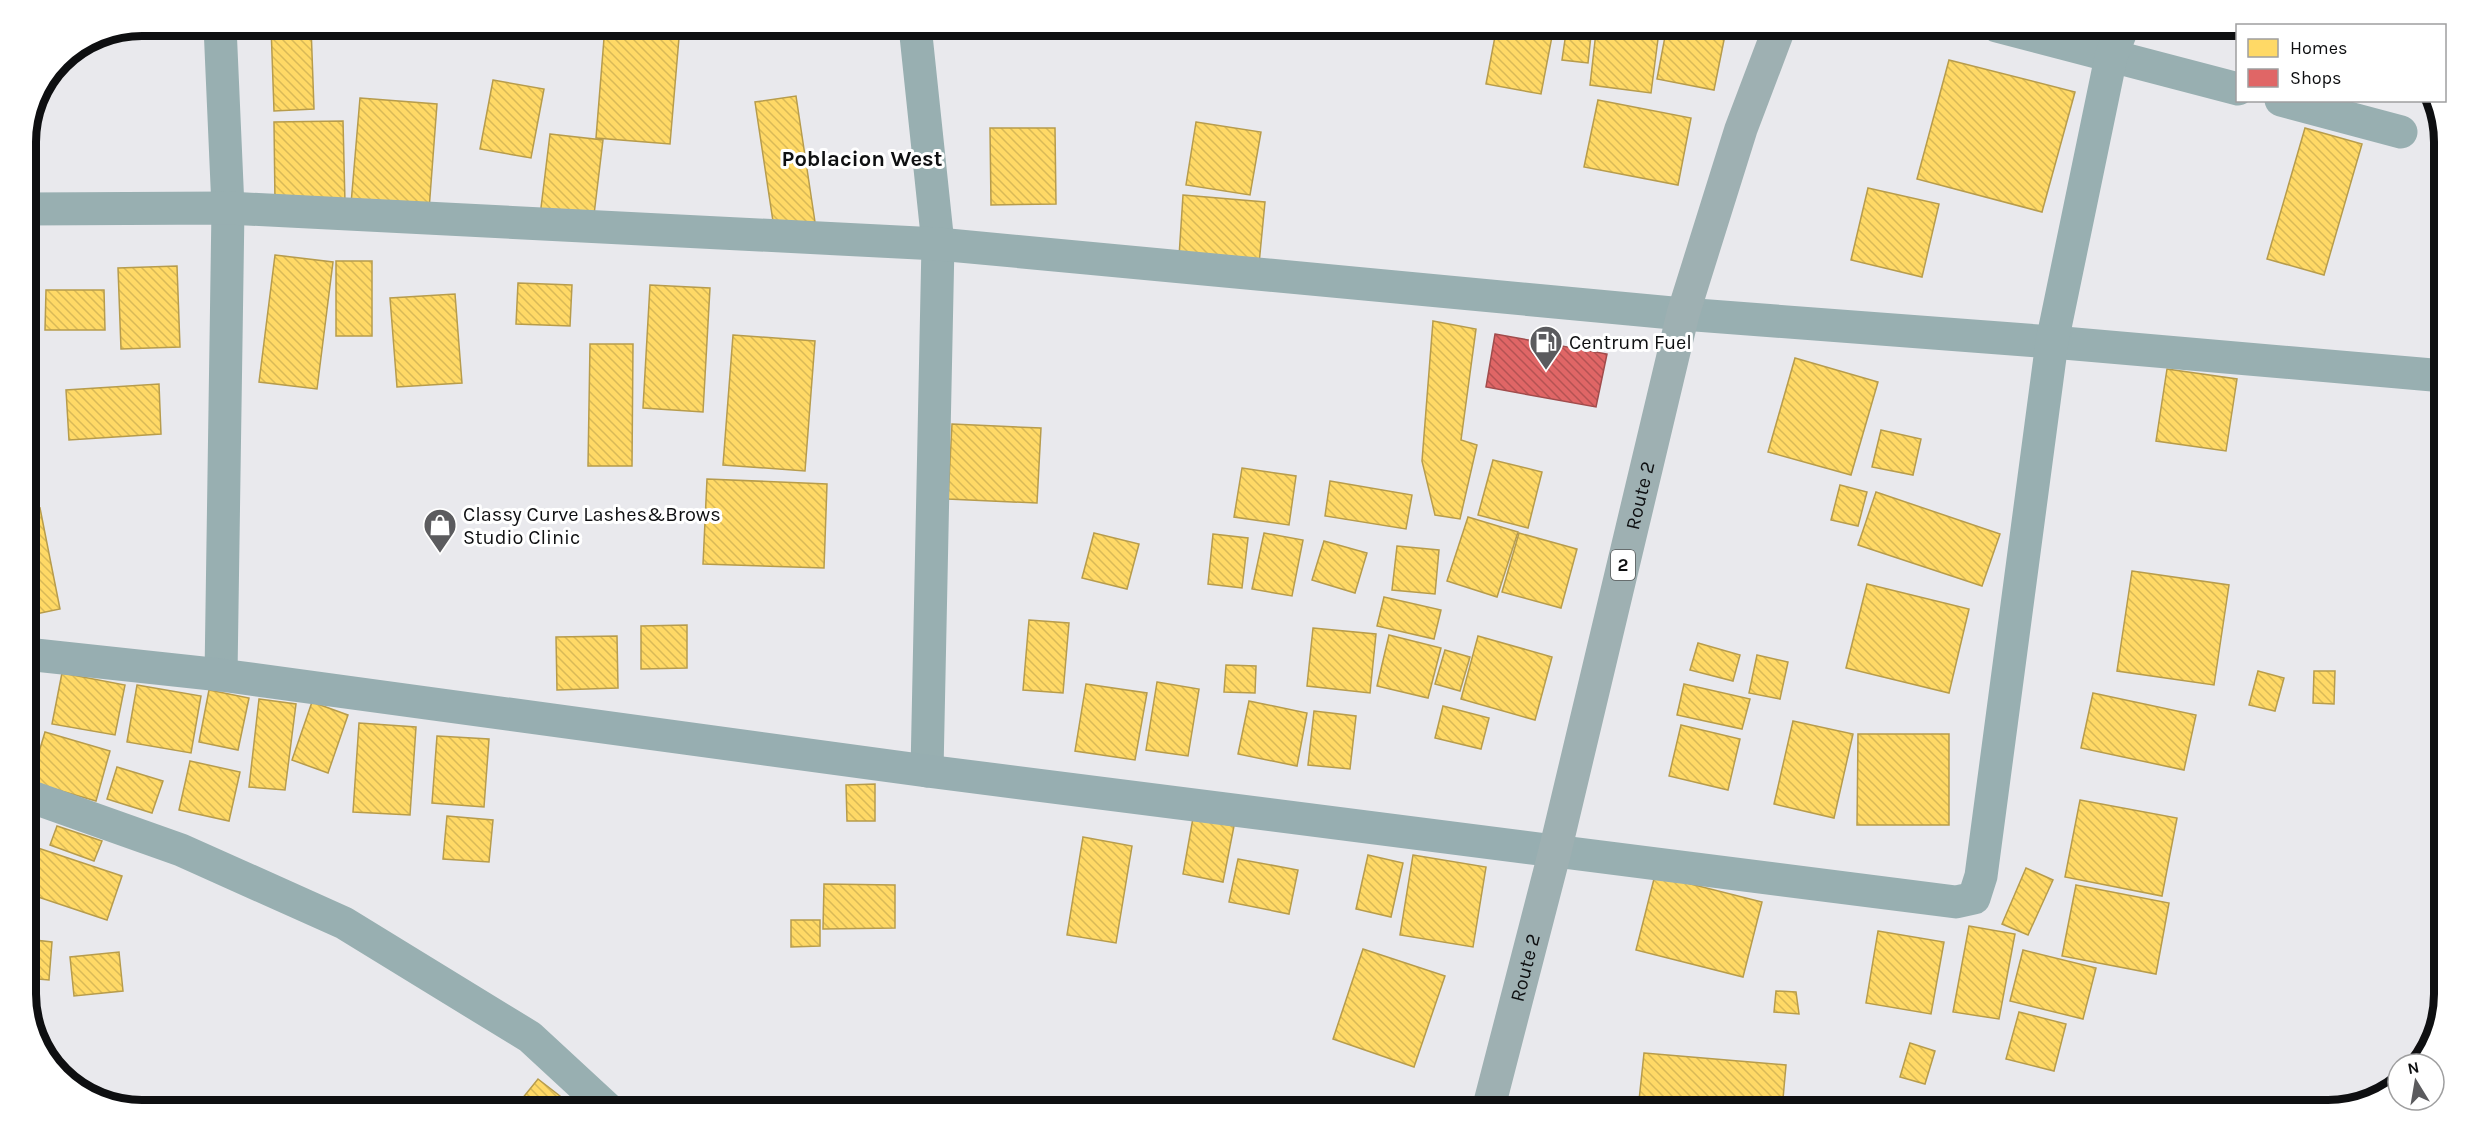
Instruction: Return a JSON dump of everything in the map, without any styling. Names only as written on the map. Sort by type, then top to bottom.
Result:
[{"type":"highway","name":"Route 2","points":[[1491,1100],[1555,850],[1683,314],[1741,129],[1776,36]]},
{"type":"main road","points":[[36,655],[221,675],[927,771],[1555,850]]},
{"type":"street","points":[[220,36],[228,208],[221,675]]},
{"type":"street","points":[[916,36],[938,244],[927,771]]},
{"type":"street","points":[[2033,36],[2236,88]]},
{"type":"street","points":[[1555,850],[1956,902],[1974,898],[1981,876],[2052,342],[2111,57],[2119,36]]},
{"type":"street","points":[[2288,102],[2401,132]]},
{"type":"street","points":[[36,209],[228,208],[938,244],[1683,314],[2052,342],[2434,375]]},
{"type":"street","points":[[36,799],[181,850],[344,923],[530,1037],[598,1100]]},
{"type":"building: Homes","points":[[271,36],[311,36],[314,109],[274,111]]},
{"type":"building: Homes","points":[[604,36],[679,36],[670,144],[596,138]]},
{"type":"building: Homes","points":[[1495,36],[1552,36],[1541,94],[1486,84]]},
{"type":"building: Homes","points":[[1566,36],[1591,36],[1588,63],[1562,60]]},
{"type":"building: Homes","points":[[1596,36],[1658,39],[1651,93],[1590,85]]},
{"type":"building: Homes","points":[[1665,36],[1725,36],[1714,90],[1657,79]]},
{"type":"building: Homes","points":[[1949,60],[2075,92],[2042,212],[1917,179]]},
{"type":"building: Homes","points":[[493,80],[544,89],[531,158],[480,149]]},
{"type":"building: Homes","points":[[796,96],[815,222],[774,228],[755,102]]},
{"type":"building: Homes","points":[[360,98],[437,104],[429,210],[351,204]]},
{"type":"building: Homes","points":[[1598,100],[1691,118],[1678,185],[1584,167]]},
{"type":"building: Homes","points":[[343,121],[345,203],[275,204],[274,122]]},
{"type":"building: Homes","points":[[1196,122],[1261,132],[1250,195],[1186,185]]},
{"type":"building: Homes","points":[[990,128],[1055,128],[1056,204],[991,205]]},
{"type":"building: Homes","points":[[2305,128],[2362,144],[2324,275],[2267,259]]},
{"type":"building: Homes","points":[[550,134],[603,140],[593,223],[540,216]]},
{"type":"building: Homes","points":[[1868,188],[1939,204],[1922,277],[1851,260]]},
{"type":"building: Homes","points":[[1183,195],[1265,202],[1259,264],[1179,257]]},
{"type":"building: Homes","points":[[275,255],[333,262],[317,389],[259,382]]},
{"type":"building: Homes","points":[[336,261],[372,261],[372,336],[336,336]]},
{"type":"building: Homes","points":[[177,266],[180,347],[121,349],[118,268]]},
{"type":"building: Homes","points":[[518,283],[572,285],[570,326],[516,324]]},
{"type":"building: Homes","points":[[650,285],[710,288],[703,412],[643,408]]},
{"type":"building: Homes","points":[[46,290],[104,290],[105,330],[45,330]]},
{"type":"building: Homes","points":[[455,294],[462,383],[397,387],[390,298]]},
{"type":"building: Homes","points":[[1433,321],[1476,329],[1461,440],[1477,445],[1460,519],[1435,515],[1422,461]]},
{"type":"building: Homes","points":[[733,335],[815,341],[805,471],[723,465]]},
{"type":"building: Homes","points":[[590,344],[633,344],[632,466],[588,466]]},
{"type":"building: Homes","points":[[1795,358],[1878,382],[1851,475],[1768,452]]},
{"type":"building: Homes","points":[[2167,369],[2237,379],[2226,451],[2156,441]]},
{"type":"building: Homes","points":[[159,384],[161,434],[69,440],[66,390]]},
{"type":"building: Homes","points":[[952,424],[1041,428],[1037,503],[948,499]]},
{"type":"building: Homes","points":[[1881,430],[1921,439],[1913,475],[1872,467]]},
{"type":"building: Homes","points":[[1493,460],[1542,472],[1528,528],[1478,515]]},
{"type":"building: Homes","points":[[1242,468],[1296,476],[1289,525],[1234,517]]},
{"type":"building: Homes","points":[[707,479],[827,484],[824,568],[703,564]]},
{"type":"building: Homes","points":[[1330,481],[1412,495],[1406,529],[1325,516]]},
{"type":"building: Homes","points":[[1840,485],[1867,492],[1858,526],[1831,520]]},
{"type":"building: Homes","points":[[1876,492],[2000,534],[1982,586],[1858,545]]},
{"type":"building: Homes","points":[[40,508],[60,609],[36,614],[36,509]]},
{"type":"building: Homes","points":[[1468,517],[1518,532],[1497,597],[1447,581]]},
{"type":"building: Homes","points":[[1094,533],[1139,544],[1127,589],[1082,578]]},
{"type":"building: Homes","points":[[1264,533],[1303,540],[1292,596],[1252,589]]},
{"type":"building: Homes","points":[[1519,533],[1577,549],[1561,608],[1502,592]]},
{"type":"building: Homes","points":[[1213,534],[1248,538],[1242,588],[1208,584]]},
{"type":"building: Homes","points":[[1324,541],[1367,553],[1355,593],[1312,580]]},
{"type":"building: Homes","points":[[1397,546],[1439,550],[1435,594],[1392,590]]},
{"type":"building: Homes","points":[[2132,571],[2229,585],[2214,685],[2117,671]]},
{"type":"building: Homes","points":[[1867,584],[1969,609],[1949,693],[1846,668]]},
{"type":"building: Homes","points":[[1384,597],[1441,610],[1434,639],[1377,626]]},
{"type":"building: Homes","points":[[1029,620],[1069,623],[1063,693],[1023,690]]},
{"type":"building: Homes","points":[[687,625],[687,668],[641,669],[641,626]]},
{"type":"building: Homes","points":[[1313,628],[1376,634],[1370,693],[1307,686]]},
{"type":"building: Homes","points":[[1389,635],[1441,648],[1428,698],[1377,686]]},
{"type":"building: Homes","points":[[617,636],[618,688],[557,690],[556,637]]},
{"type":"building: Homes","points":[[1478,636],[1552,657],[1535,720],[1461,699]]},
{"type":"building: Homes","points":[[1698,643],[1740,655],[1733,681],[1690,670]]},
{"type":"building: Homes","points":[[1445,650],[1470,657],[1460,691],[1435,684]]},
{"type":"building: Homes","points":[[1757,655],[1788,662],[1780,699],[1749,693]]},
{"type":"building: Homes","points":[[1226,665],[1256,666],[1255,693],[1224,692]]},
{"type":"building: Homes","points":[[2258,671],[2284,678],[2275,711],[2249,705]]},
{"type":"building: Homes","points":[[2314,671],[2335,671],[2334,704],[2313,703]]},
{"type":"building: Homes","points":[[62,673],[125,685],[115,735],[52,724]]},
{"type":"building: Homes","points":[[1157,682],[1199,689],[1188,756],[1146,750]]},
{"type":"building: Homes","points":[[1086,684],[1147,693],[1135,760],[1075,751]]},
{"type":"building: Homes","points":[[1684,684],[1750,699],[1742,729],[1677,715]]},
{"type":"building: Homes","points":[[137,685],[201,696],[191,753],[127,742]]},
{"type":"building: Homes","points":[[209,690],[249,698],[238,750],[199,742]]},
{"type":"building: Homes","points":[[2093,693],[2196,715],[2184,770],[2081,748]]},
{"type":"building: Homes","points":[[259,699],[296,704],[285,790],[249,787]]},
{"type":"building: Homes","points":[[1249,701],[1307,713],[1297,766],[1238,754]]},
{"type":"building: Homes","points":[[312,702],[348,715],[328,773],[292,760]]},
{"type":"building: Homes","points":[[1443,706],[1489,718],[1481,749],[1435,738]]},
{"type":"building: Homes","points":[[1314,711],[1356,716],[1350,769],[1308,765]]},
{"type":"building: Homes","points":[[1793,721],[1853,734],[1834,818],[1774,804]]},
{"type":"building: Homes","points":[[359,723],[416,727],[410,815],[353,812]]},
{"type":"building: Homes","points":[[1681,725],[1740,739],[1728,790],[1669,776]]},
{"type":"building: Homes","points":[[45,732],[110,751],[96,801],[36,784],[36,762]]},
{"type":"building: Homes","points":[[1858,734],[1949,734],[1949,825],[1857,825]]},
{"type":"building: Homes","points":[[437,736],[489,739],[484,807],[432,803]]},
{"type":"building: Homes","points":[[190,761],[240,772],[229,821],[179,810]]},
{"type":"building: Homes","points":[[117,767],[163,781],[152,813],[107,799]]},
{"type":"building: Homes","points":[[875,784],[875,821],[847,821],[846,785]]},
{"type":"building: Homes","points":[[2080,800],[2177,818],[2162,896],[2065,877]]},
{"type":"building: Homes","points":[[447,816],[493,820],[489,862],[443,859]]},
{"type":"building: Homes","points":[[1193,818],[1234,826],[1223,882],[1183,874]]},
{"type":"building: Homes","points":[[57,826],[102,841],[94,861],[50,845]]},
{"type":"building: Homes","points":[[1083,837],[1132,846],[1116,943],[1067,935]]},
{"type":"building: Homes","points":[[36,847],[122,876],[107,920],[36,896]]},
{"type":"building: Homes","points":[[1368,855],[1403,863],[1391,917],[1356,909]]},
{"type":"building: Homes","points":[[1413,855],[1486,867],[1473,947],[1400,935]]},
{"type":"building: Homes","points":[[1238,859],[1298,870],[1289,914],[1229,902]]},
{"type":"building: Homes","points":[[2026,868],[2053,880],[2028,935],[2002,924]]},
{"type":"building: Homes","points":[[1655,875],[1762,902],[1743,977],[1636,950]]},
{"type":"building: Homes","points":[[824,884],[895,885],[895,928],[823,929]]},
{"type":"building: Homes","points":[[2076,885],[2169,903],[2156,974],[2062,956]]},
{"type":"building: Homes","points":[[791,920],[820,920],[820,946],[791,947]]},
{"type":"building: Homes","points":[[1969,926],[2015,934],[1999,1019],[1953,1012]]},
{"type":"building: Homes","points":[[1878,931],[1944,942],[1931,1014],[1866,1003]]},
{"type":"building: Homes","points":[[36,940],[52,942],[49,980],[36,979]]},
{"type":"building: Homes","points":[[1363,949],[1445,976],[1414,1067],[1333,1039]]},
{"type":"building: Homes","points":[[2023,950],[2096,968],[2083,1019],[2010,1001]]},
{"type":"building: Homes","points":[[119,952],[123,991],[74,996],[70,957]]},
{"type":"building: Homes","points":[[1776,991],[1796,992],[1799,1014],[1774,1012]]},
{"type":"building: Homes","points":[[2019,1012],[2066,1024],[2054,1071],[2006,1059]]},
{"type":"building: Homes","points":[[1910,1043],[1935,1051],[1925,1084],[1900,1077]]},
{"type":"building: Homes","points":[[1644,1053],[1786,1065],[1783,1100],[1639,1100]]},
{"type":"building: Homes","points":[[538,1079],[565,1100],[521,1100]]},
{"type":"building: Shops","name":"Centrum Fuel","points":[[1495,334],[1607,354],[1596,407],[1486,387]]},
{"type":"place","name":"Centrum Fuel","points":[[1546,371]]},
{"type":"place","name":"Classy Curve Lashes&Brows Studio Clinic","points":[[440,554]]},
{"type":"district","name":"Poblacion West","points":[[862,158]]}]
